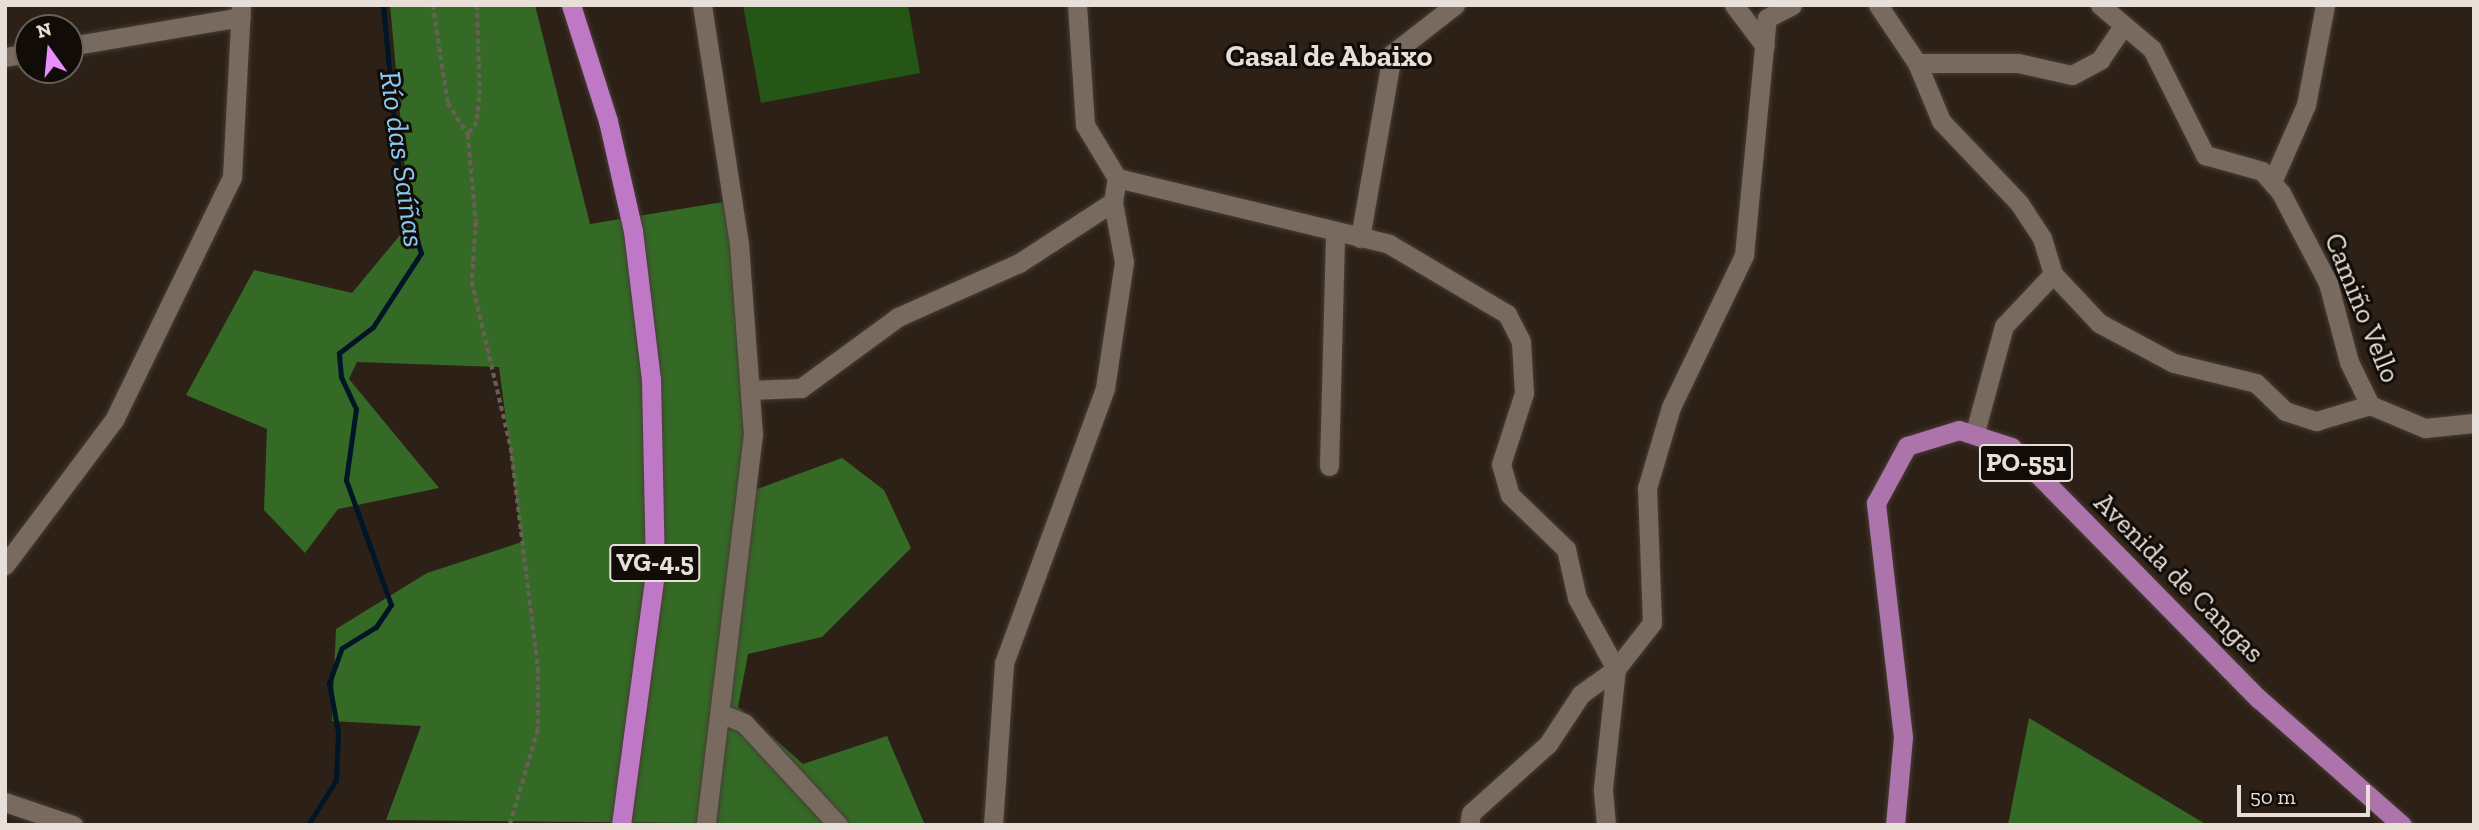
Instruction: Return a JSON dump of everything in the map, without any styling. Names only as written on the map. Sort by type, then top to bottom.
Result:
[{"type":"highway","name":"VG-4.5","points":[[571,5],[608,121],[645,299],[656,471],[654,573],[621,825]]},
{"type":"main road","name":"Avenida de Cangas","points":[[1895,825],[1903,737],[1876,503],[1906,446],[1933,434],[1975,432],[2011,447],[2259,699],[2402,825]]},
{"type":"street","points":[[702,5],[739,244],[750,390],[746,524],[706,825]]},
{"type":"street","points":[[993,825],[1004,663],[1105,388],[1124,262],[1113,202],[1117,178],[1085,125],[1077,5]]},
{"type":"street","points":[[1360,238],[1392,54],[1455,5]]},
{"type":"street","points":[[1734,5],[1765,46]]},
{"type":"street","points":[[1469,825],[1471,813],[1548,744],[1581,694],[1616,669],[1652,623],[1647,488],[1671,407],[1744,255],[1766,18],[1792,5]]},
{"type":"street","points":[[1878,5],[1917,63],[1941,121],[2019,203],[2042,238],[2053,274],[2099,323],[2174,363],[2256,383],[2285,411],[2316,421],[2370,405]]},
{"type":"street","points":[[2100,5],[2152,49],[2205,155],[2262,172],[2272,182],[2306,106],[2325,5]]},
{"type":"street","points":[[5,565],[114,420],[232,177],[241,11],[84,43]]},
{"type":"street","points":[[1917,63],[2018,63],[2072,75],[2100,60],[2123,26]]},
{"type":"street","points":[[1117,178],[1389,244],[1507,314],[1521,342],[1524,393],[1501,464],[1510,495],[1566,549],[1577,598],[1616,669],[1606,825]]},
{"type":"street","name":"Camiño Vello","points":[[2272,182],[2328,283],[2349,362],[2370,405],[2425,428],[2474,424]]},
{"type":"street","points":[[750,390],[801,388],[898,317],[1019,263],[1113,202]]},
{"type":"street","points":[[1329,466],[1335,233]]},
{"type":"street","points":[[1975,432],[2004,326],[2053,274]]},
{"type":"street","points":[[722,713],[744,723],[838,825]]},
{"type":"street","points":[[5,802],[73,825]]},
{"type":"path","points":[[433,5],[448,103],[468,135],[477,222],[472,282],[511,448],[538,668],[536,740],[510,825]]},
{"type":"path","points":[[468,135],[477,122],[480,89],[477,5]]},
{"type":"green space","points":[[390,5],[535,5],[590,224],[723,202],[734,252],[746,435],[741,495],[842,458],[884,490],[911,548],[822,637],[748,654],[738,707],[803,764],[887,736],[925,825],[386,820],[421,726],[332,721],[336,629],[427,573],[522,542],[499,367],[357,362],[349,379],[439,488],[338,509],[305,553],[264,510],[267,429],[186,395],[254,270],[352,293],[410,223]]},
{"type":"green space","points":[[743,5],[908,5],[920,73],[761,103]]},
{"type":"green space","points":[[2029,718],[2207,825],[2008,825]]},
{"type":"waterway","name":"Río das Saíñas","points":[[308,825],[336,780],[338,732],[329,683],[342,648],[376,627],[391,605],[346,480],[356,409],[341,377],[339,353],[373,327],[421,253],[400,185],[383,5]]},
{"type":"district","name":"Casal de Abaixo","points":[[1329,56]]}]
